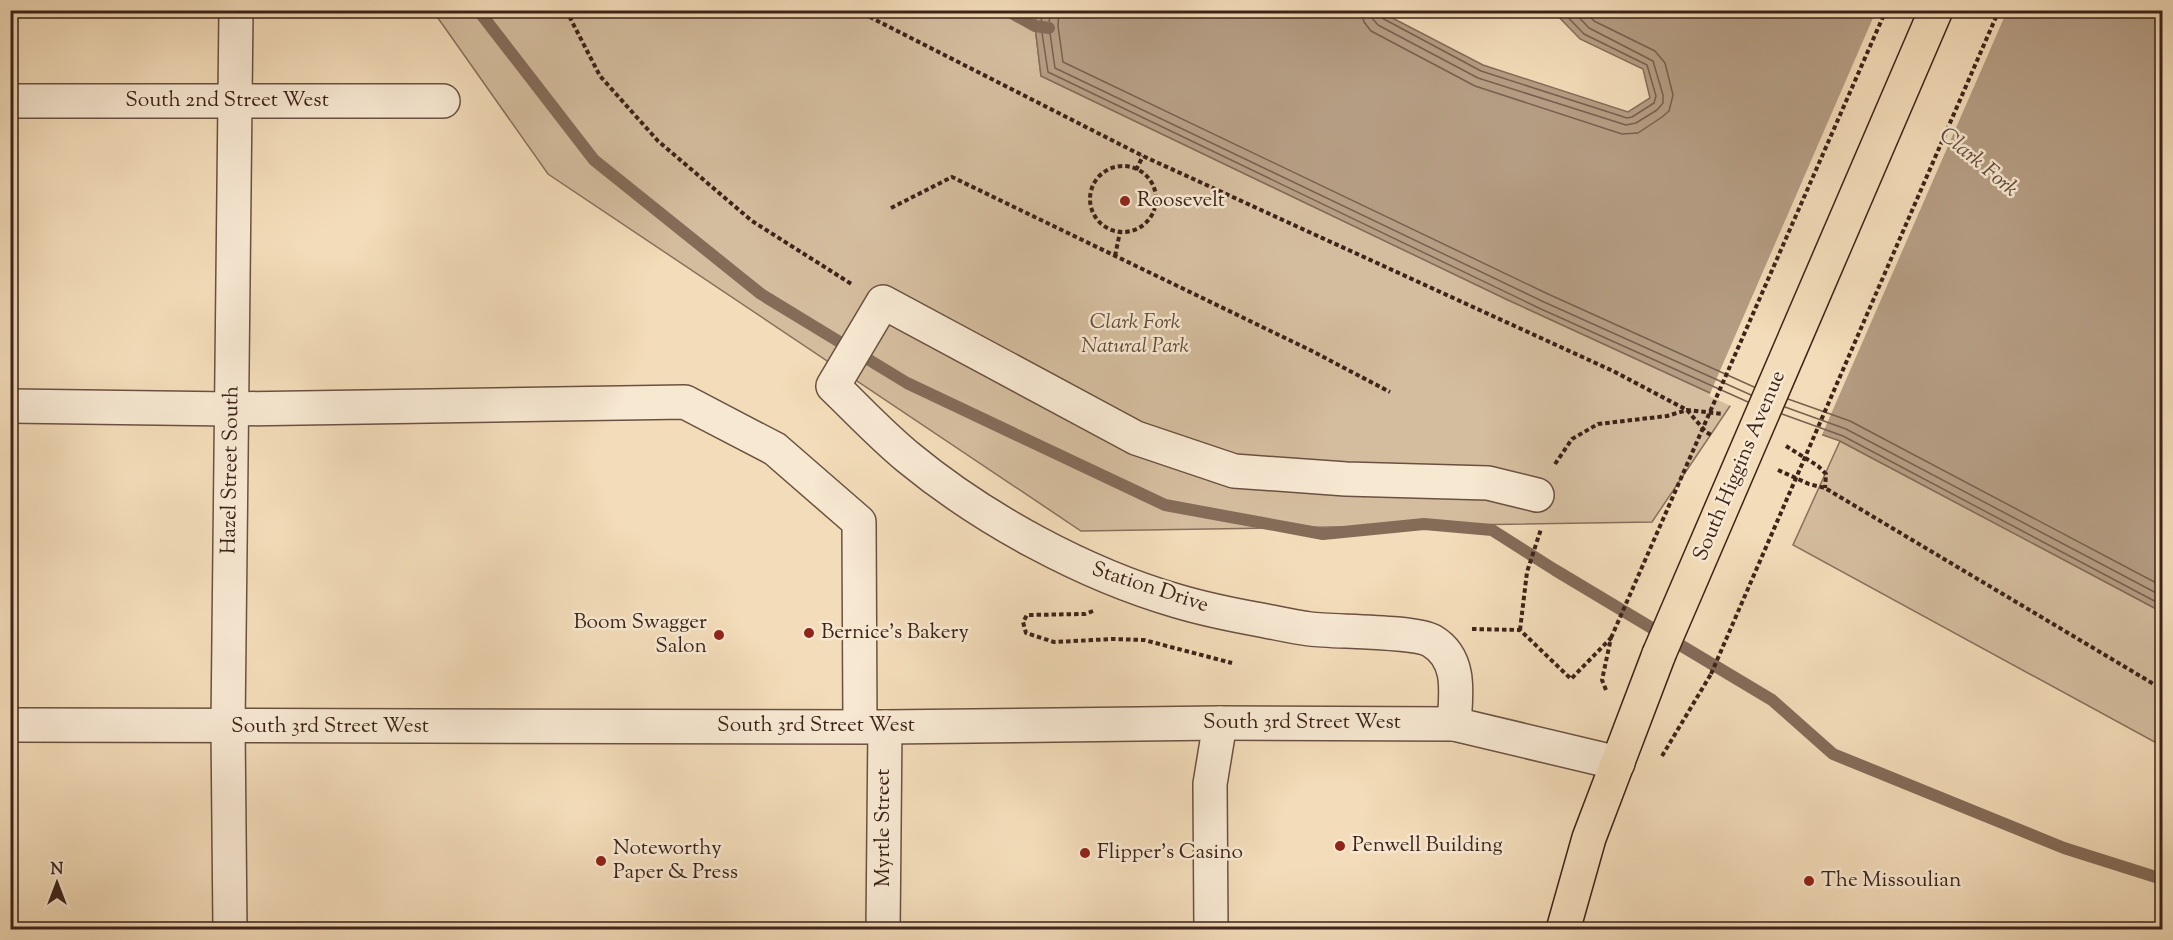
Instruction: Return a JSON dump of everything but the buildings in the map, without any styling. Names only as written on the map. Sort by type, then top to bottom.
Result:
[{"type":"main road","name":"South Higgins Avenue","points":[[1563,930],[1589,838],[1659,654],[1936,10]]},
{"type":"street","name":"Hazel Street South","points":[[230,930],[228,727],[236,10]]},
{"type":"street","name":"South 2nd Street West","points":[[10,101],[443,101]]},
{"type":"street","name":"Station Drive","points":[[882,302],[838,378],[909,458],[992,518],[1080,565],[1176,601],[1308,629],[1407,636],[1431,640],[1445,652],[1454,667],[1457,689],[1454,723]]},
{"type":"street","points":[[882,302],[1136,438],[1234,471],[1346,479],[1543,484]]},
{"type":"street","name":"Myrtle Street","points":[[10,406],[231,409],[685,402],[775,448],[859,522],[883,930]]},
{"type":"street","points":[[1211,930],[1210,784],[1220,723]]},
{"type":"street","name":"South 3rd Street West","points":[[10,725],[228,727],[1454,723],[1617,763]]},
{"type":"path","points":[[566,10],[600,76],[658,141],[752,221],[882,302]]},
{"type":"path","points":[[856,10],[1143,156],[1613,371],[1687,410],[1706,432],[1716,438]]},
{"type":"path","points":[[1465,629],[1520,630],[1571,679],[1611,638],[1886,10]]},
{"type":"path","points":[[1711,674],[1999,10]]},
{"type":"path","points":[[1136,170],[1143,156]]},
{"type":"path","points":[[1121,166],[1136,170],[1150,180],[1155,190],[1154,211],[1140,227],[1120,232],[1109,230],[1093,214],[1090,193],[1094,183],[1110,168],[1121,166]]},
{"type":"path","points":[[891,208],[952,177],[1312,351],[1390,392]]},
{"type":"path","points":[[1115,256],[1120,232]]},
{"type":"path","points":[[1543,484],[1572,439],[1598,424],[1667,416],[1687,410]]},
{"type":"path","points":[[1773,468],[1809,484],[1825,488],[2163,689]]},
{"type":"path","points":[[1520,630],[1527,572],[1541,531]]},
{"type":"path","points":[[1137,587],[1121,600],[1105,608],[1084,614],[1028,615],[1023,622],[1026,633],[1054,642],[1144,640],[1232,663]]},
{"type":"green space","name":"Clark Fork Natural Park","points":[[433,11],[1037,11],[1035,26],[1041,76],[1508,300],[1732,403],[1652,522],[1081,531],[548,174]]},
{"type":"green space","points":[[1840,441],[2162,612],[2162,746],[1793,545]]},
{"type":"water","name":"Clark Fork","points":[[1037,10],[1379,11],[1483,65],[1628,112],[1650,98],[1643,69],[1580,39],[1553,11],[2162,11],[2162,612],[1840,441],[1732,403],[1508,300],[1041,76],[1035,26]]},
{"type":"pier","points":[[1876,11],[2007,11],[1821,437],[1731,406],[1709,396]]},
{"type":"waterway","points":[[478,10],[594,160],[761,294],[907,383],[1165,505],[1323,534],[1424,524],[1492,530],[1772,700],[1833,754],[2064,848],[2162,879]]},
{"type":"waterway","points":[[1006,10],[1035,26],[1049,28]]},
{"type":"place","name":"Roosevelt","points":[[1125,201]]},
{"type":"place","name":"Bernice's Bakery","points":[[809,633]]},
{"type":"place","name":"Boom Swagger Salon","points":[[719,635]]},
{"type":"place","name":"Penwell Building","points":[[1340,846]]},
{"type":"place","name":"Flipper's Casino","points":[[1085,853]]},
{"type":"place","name":"Noteworthy Paper & Press","points":[[601,861]]},
{"type":"place","name":"The Missoulian","points":[[1809,881]]}]
